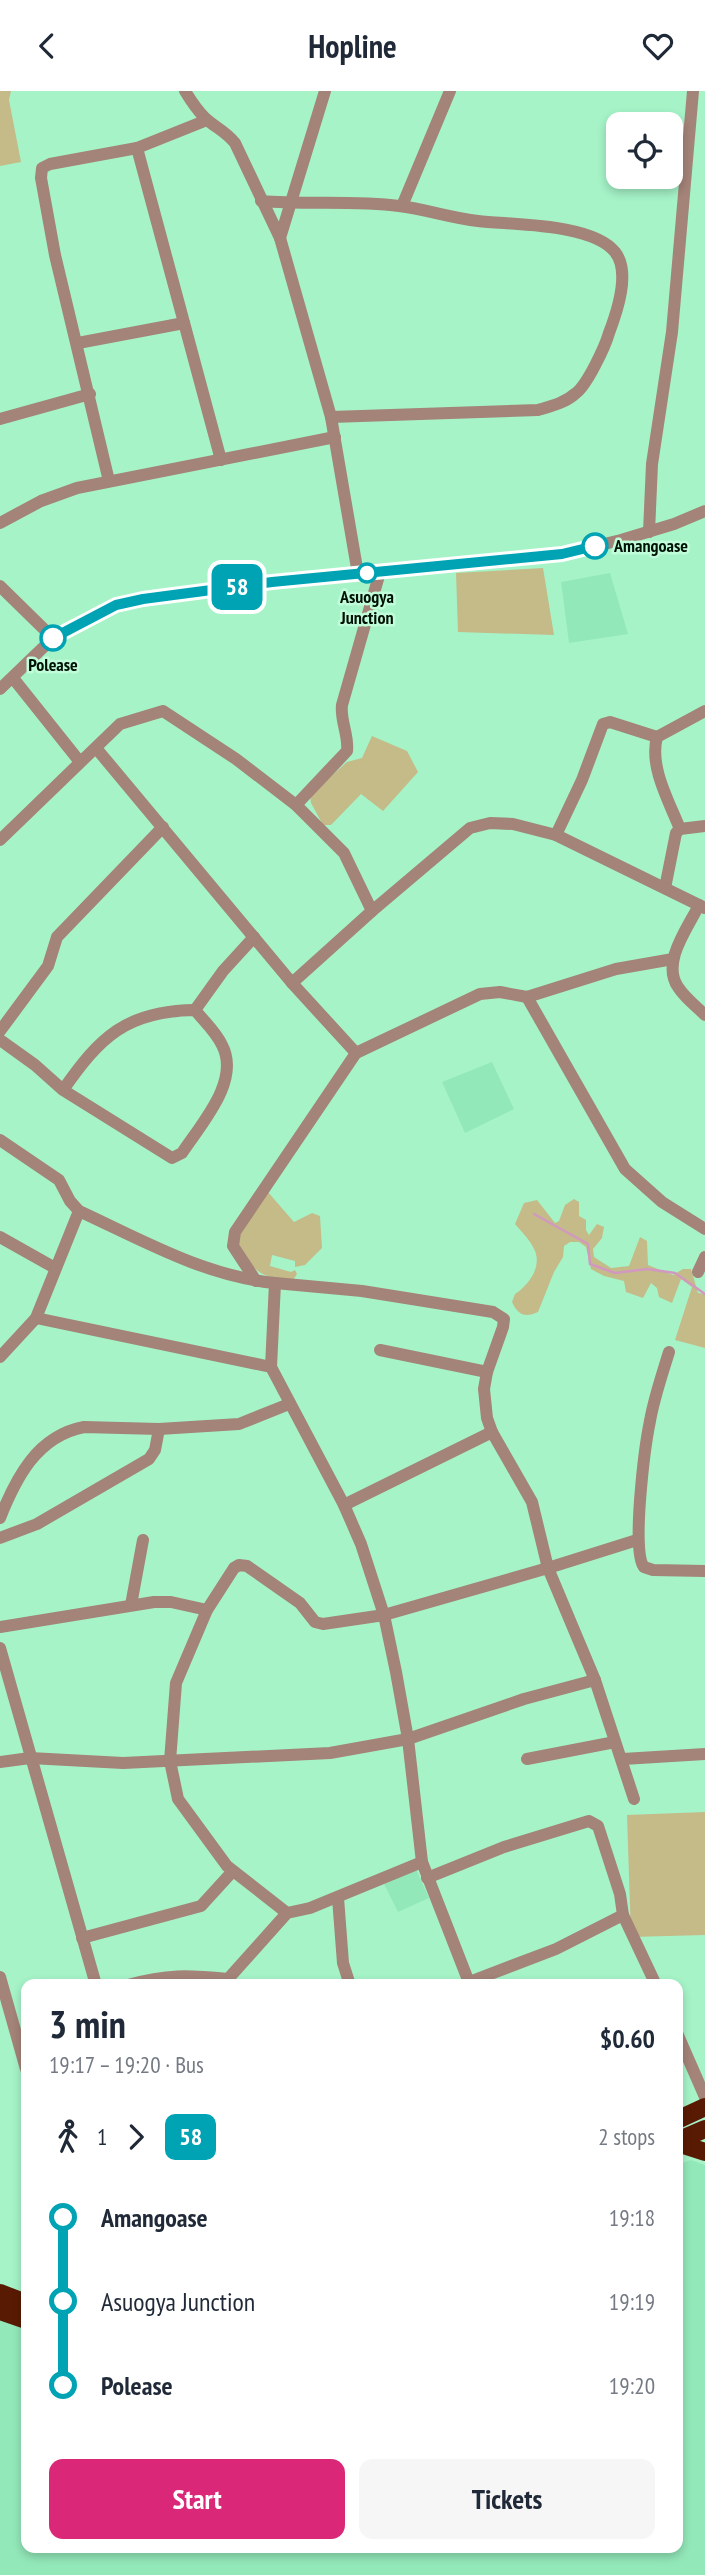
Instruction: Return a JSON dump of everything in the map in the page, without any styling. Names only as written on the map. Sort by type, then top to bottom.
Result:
[{"type":"highway","points":[[683,2118],[704,2109]]},
{"type":"highway","points":[[683,2139],[705,2129]]},
{"type":"highway","points":[[683,2144],[705,2152]]},
{"type":"highway","points":[[0,2293],[21,2301]]},
{"type":"highway","points":[[0,2311],[21,2317]]},
{"type":"street","points":[[186,91],[195,108],[207,120],[226,131],[235,143],[279,238],[331,417],[358,574]]},
{"type":"street","points":[[279,238],[292,204],[325,91]]},
{"type":"street","points":[[402,206],[450,91]]},
{"type":"street","points":[[649,532],[652,464],[660,397],[672,332],[693,91]]},
{"type":"street","points":[[109,481],[55,255],[40,178],[42,168],[50,163],[137,148],[207,120]]},
{"type":"street","points":[[137,148],[221,460]]},
{"type":"street","points":[[261,201],[402,206],[478,221],[565,230],[598,239],[613,249],[622,268],[622,284],[604,349],[579,392],[560,404],[538,410],[331,417]]},
{"type":"street","points":[[78,343],[184,323]]},
{"type":"street","points":[[0,419],[90,394]]},
{"type":"street","points":[[0,523],[41,501],[77,488],[335,437]]},
{"type":"street","points":[[0,689],[53,638],[116,605],[143,599],[358,574],[562,554],[649,532],[705,511]]},
{"type":"street","points":[[296,805],[347,751],[342,705],[380,572]]},
{"type":"street","points":[[0,586],[53,638]]},
{"type":"street","points":[[13,678],[80,762]]},
{"type":"street","points":[[0,840],[120,725],[163,711],[236,759],[296,805],[344,853],[372,911]]},
{"type":"street","points":[[556,835],[582,780],[603,725],[610,722],[657,737],[705,711]]},
{"type":"street","points":[[657,737],[654,748],[657,767],[680,829]]},
{"type":"street","points":[[96,748],[292,983],[356,1053]]},
{"type":"street","points":[[292,983],[470,828],[490,823],[513,824],[556,835],[702,906],[673,958],[671,972],[676,985],[705,1015]]},
{"type":"street","points":[[665,888],[674,838],[680,829],[705,826]]},
{"type":"street","points":[[0,1031],[48,966],[57,937],[163,827]]},
{"type":"street","points":[[195,1010],[223,971],[254,937]]},
{"type":"street","points":[[256,1281],[233,1246],[235,1232],[356,1053],[480,994],[500,992],[527,997],[616,969],[673,958]]},
{"type":"street","points":[[527,997],[625,1169],[662,1202],[705,1229]]},
{"type":"street","points":[[0,1040],[35,1065],[63,1090],[167,1156],[178,1157],[218,1097],[227,1069],[222,1044],[195,1010]]},
{"type":"street","points":[[63,1090],[85,1058],[122,1026],[155,1013],[195,1010]]},
{"type":"street","points":[[0,1140],[59,1180],[70,1201],[79,1211],[195,1265],[256,1281],[362,1291],[493,1312],[504,1319],[487,1372],[484,1400],[492,1432],[532,1502],[548,1568],[595,1680],[634,1799]]},
{"type":"street","points":[[0,1357],[36,1318],[79,1211]]},
{"type":"street","points":[[0,1237],[55,1268]]},
{"type":"street","points":[[698,1272],[705,1257]]},
{"type":"street","points":[[275,1283],[271,1367],[344,1505],[361,1544],[384,1615],[408,1739],[422,1862],[465,1979]]},
{"type":"street","points":[[36,1318],[271,1367]]},
{"type":"street","points":[[380,1350],[487,1372]]},
{"type":"street","points":[[669,1353],[649,1422],[638,1540],[639,1558],[644,1567],[653,1570],[705,1571]]},
{"type":"street","points":[[0,1518],[22,1470],[60,1435],[84,1427],[159,1429],[239,1425],[289,1404]]},
{"type":"street","points":[[0,1538],[37,1524],[149,1459],[155,1450],[159,1429]]},
{"type":"street","points":[[344,1505],[492,1432]]},
{"type":"street","points":[[131,1605],[143,1540]]},
{"type":"street","points":[[288,1913],[232,1872],[177,1799],[170,1761],[176,1683],[207,1610],[234,1569],[243,1565],[300,1603],[318,1623],[384,1615],[638,1540]]},
{"type":"street","points":[[0,1627],[162,1602],[207,1610]]},
{"type":"street","points":[[0,1648],[94,1979]]},
{"type":"street","points":[[0,1762],[30,1758],[100,1763],[330,1753],[408,1739],[524,1699],[595,1680]]},
{"type":"street","points":[[527,1759],[615,1742]]},
{"type":"street","points":[[623,1759],[705,1754]]},
{"type":"street","points":[[427,1878],[504,1847],[589,1821],[598,1826],[620,1894],[623,1915],[653,1979]]},
{"type":"street","points":[[233,1979],[288,1913],[338,1898],[422,1862]]},
{"type":"street","points":[[82,1937],[201,1906],[232,1872]]},
{"type":"street","points":[[338,1898],[342,1956],[348,1979]]},
{"type":"street","points":[[480,1979],[556,1949],[623,1915]]},
{"type":"street","points":[[149,1979],[182,1974],[213,1979]]},
{"type":"street","points":[[1,1981],[21,2051]]},
{"type":"street","points":[[683,2050],[704,2109]]},
{"type":"shaded area","points":[[0,91],[11,91],[9,100],[21,162],[0,166]]},
{"type":"shaded area","points":[[543,568],[554,635],[458,632],[456,573]]},
{"type":"shaded area","points":[[610,573],[628,634],[569,643],[561,582]]},
{"type":"shaded area","points":[[372,736],[407,751],[418,772],[383,811],[361,794],[331,825],[323,825],[311,803],[310,795],[347,762],[362,758]]},
{"type":"shaded area","points":[[492,1062],[514,1109],[465,1133],[442,1082]]},
{"type":"shaded area","points":[[267,1191],[294,1222],[312,1213],[320,1216],[322,1248],[305,1265],[295,1267],[295,1261],[272,1255],[270,1266],[291,1272],[295,1270],[297,1274],[293,1280],[259,1272],[237,1245],[244,1224]]},
{"type":"shaded area","points":[[574,1199],[579,1202],[579,1216],[586,1220],[589,1235],[597,1224],[604,1227],[602,1238],[593,1249],[594,1257],[611,1268],[629,1266],[640,1237],[647,1241],[648,1265],[673,1275],[683,1269],[691,1269],[698,1293],[705,1294],[705,1348],[675,1340],[692,1287],[681,1279],[672,1303],[659,1297],[657,1288],[651,1283],[643,1298],[626,1292],[624,1281],[604,1276],[591,1269],[586,1247],[579,1242],[570,1242],[564,1246],[563,1257],[538,1312],[526,1315],[517,1310],[512,1302],[515,1294],[530,1280],[537,1261],[531,1244],[515,1224],[524,1203],[537,1200],[555,1223],[559,1221],[565,1205]]},
{"type":"shaded area","points":[[705,1812],[705,1935],[631,1937],[627,1815]]},
{"type":"shaded area","points":[[416,1869],[429,1898],[398,1912],[384,1884]]},
{"type":"shaded area","points":[[691,2160],[705,2165],[705,2575],[0,2575],[0,2317],[21,2325],[21,2553],[683,2553],[683,2163]]},
{"type":"waterway","points":[[534,1214],[588,1244],[590,1264],[615,1273],[647,1269],[675,1273],[705,1294]]},
{"type":"bus line","name":"58","points":[[53,638],[116,605],[143,599],[272,582],[562,554],[595,546]]},
{"type":"place","name":"Amangoase","points":[[595,546]]},
{"type":"place","name":"Asuogya Junction","points":[[367,573]]},
{"type":"place","name":"Polease","points":[[53,638]]}]
